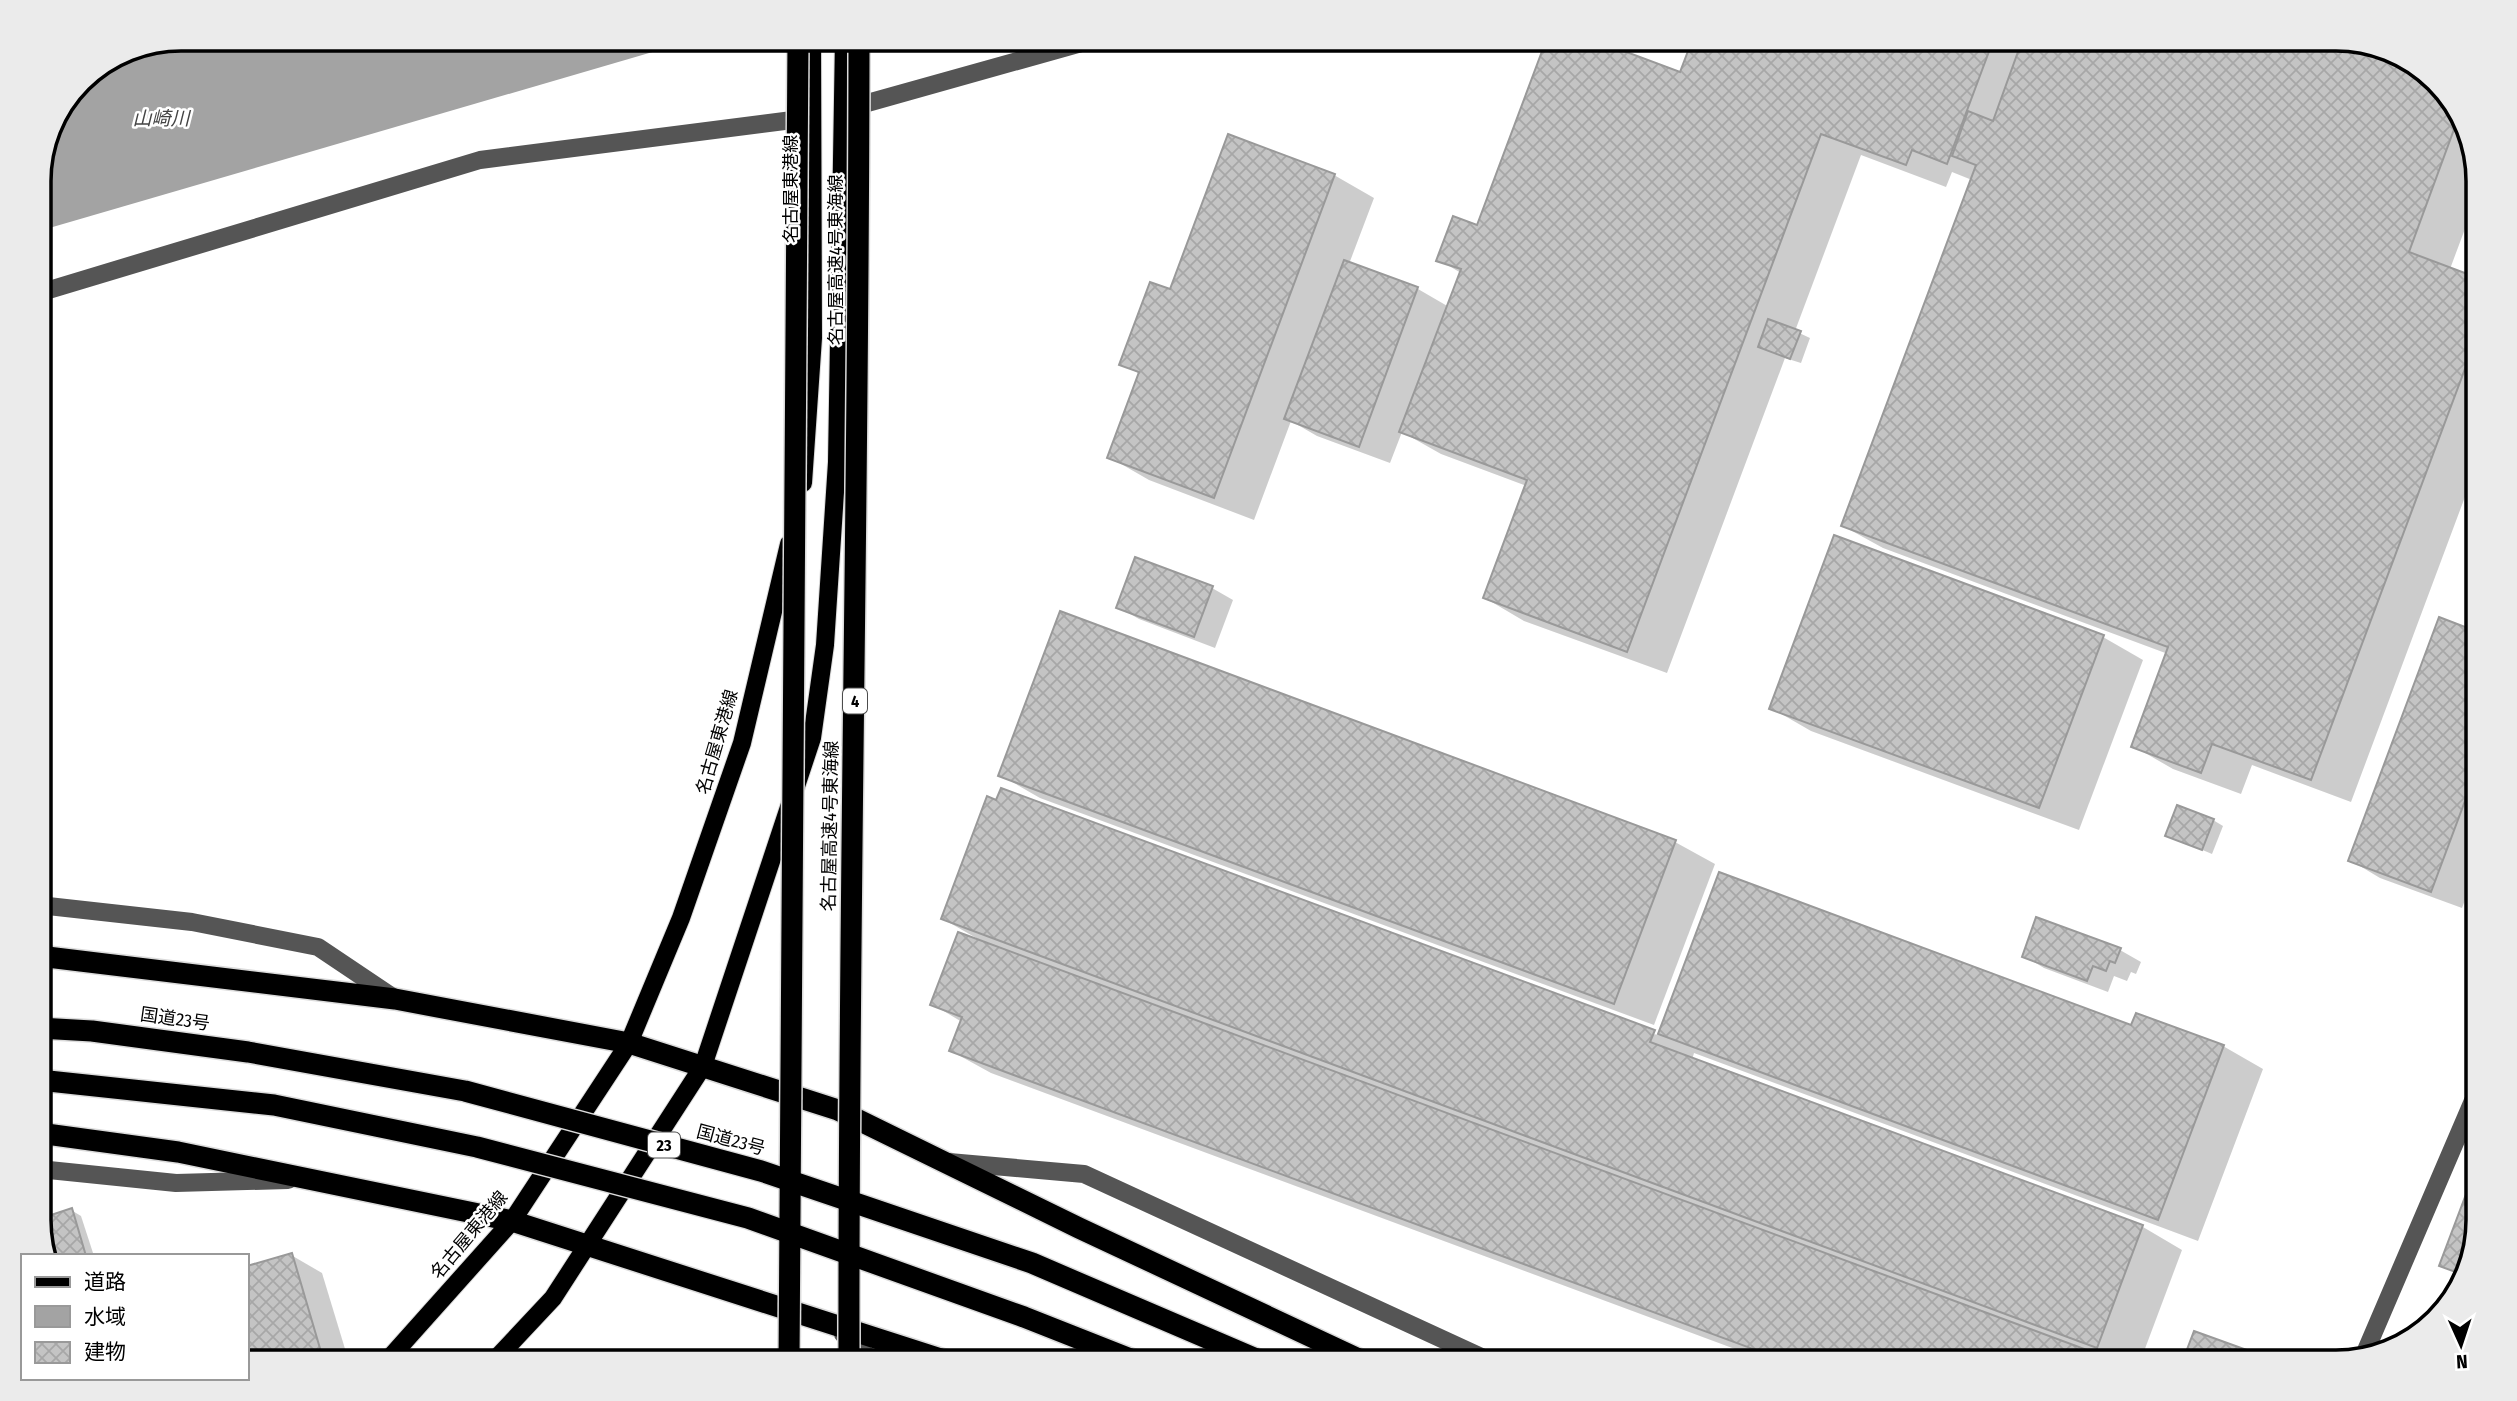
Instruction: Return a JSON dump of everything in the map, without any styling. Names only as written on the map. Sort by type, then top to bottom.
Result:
[{"type":"highway","name":"名古屋高速4号東海線","points":[[789,1350],[798,51]]},
{"type":"highway","name":"名古屋高速4号東海線","points":[[849,1350],[848,1084],[859,431],[859,51]]},
{"type":"highway","points":[[51,957],[395,999],[629,1042],[838,1110],[1337,1350]]},
{"type":"highway","name":"国道23号","points":[[51,1029],[92,1031],[248,1052],[465,1091],[761,1171],[1032,1263],[1233,1350]]},
{"type":"highway","points":[[51,1081],[274,1105],[490,1150],[748,1218],[1024,1317],[1106,1350]]},
{"type":"highway","points":[[51,1135],[178,1152],[302,1180],[512,1221],[912,1350]]},
{"type":"main road","name":"名古屋東港線","points":[[398,1350],[512,1221],[629,1042],[681,918],[742,743],[805,477],[813,338],[812,51]]},
{"type":"main road","points":[[505,1350],[552,1298],[703,1066],[812,738],[825,645],[837,462],[844,51]]},
{"type":"street","points":[[844,110],[1053,51]]},
{"type":"street","points":[[51,289],[480,160],[811,117]]},
{"type":"street","points":[[51,906],[192,922],[318,947],[395,999]]},
{"type":"street","points":[[2368,1346],[2466,1118]]},
{"type":"street","points":[[949,1162],[1084,1174],[1464,1350]]},
{"type":"street","points":[[51,1170],[176,1183],[302,1180]]},
{"type":"street","points":[[828,1321],[860,1350]]},
{"type":"water","name":"山崎川","points":[[181,51],[656,51],[51,227],[53,155],[64,123],[83,95],[95,83],[123,64],[147,55]]},
{"type":"building","points":[[1542,51],[1624,51],[1680,72],[1688,51],[1989,51],[1947,164],[1912,150],[1906,165],[1821,134],[1627,652],[1483,598],[1527,480],[1399,432],[1461,269],[1436,261],[1453,216],[1477,225]]},
{"type":"building","points":[[2018,51],[2353,52],[2370,55],[2401,68],[2428,89],[2449,116],[2455,128],[2409,252],[2466,273],[2466,366],[2311,780],[2212,744],[2201,773],[2131,747],[2168,647],[1841,526],[1976,165],[1952,156],[1968,111],[1993,121]]},
{"type":"building","points":[[1228,134],[1335,174],[1214,498],[1107,458],[1139,372],[1119,365],[1150,282],[1170,289]]},
{"type":"building","points":[[1344,260],[1418,287],[1359,447],[1284,419]]},
{"type":"building","points":[[1768,319],[1801,331],[1790,359],[1758,347]]},
{"type":"building","points":[[1834,535],[2104,635],[2039,808],[1769,709]]},
{"type":"building","points":[[1135,557],[1213,586],[1194,637],[1116,608]]},
{"type":"building","points":[[1060,611],[1676,840],[1614,1004],[998,776]]},
{"type":"building","points":[[2439,617],[2466,627],[2466,798],[2431,892],[2348,861]]},
{"type":"building","points":[[1001,788],[1655,1030],[1650,1042],[2143,1225],[2097,1348],[941,919],[987,796],[996,800]]},
{"type":"building","points":[[2177,805],[2214,819],[2202,850],[2165,836]]},
{"type":"building","points":[[1719,872],[2131,1025],[2136,1013],[2224,1045],[2158,1220],[1658,1034]]},
{"type":"building","points":[[2036,917],[2121,948],[2115,963],[2110,961],[2106,971],[2093,966],[2087,981],[2022,957]]},
{"type":"building","points":[[958,932],[2087,1350],[1756,1350],[949,1051],[962,1017],[930,1005]]},
{"type":"building","points":[[2466,1194],[2465,1237],[2456,1270],[2439,1266]]},
{"type":"building","points":[[72,1208],[85,1254],[56,1254],[51,1215]]},
{"type":"building","points":[[292,1253],[320,1350],[248,1350],[248,1266]]},
{"type":"building","points":[[2194,1331],[2247,1350],[2187,1350]]}]
